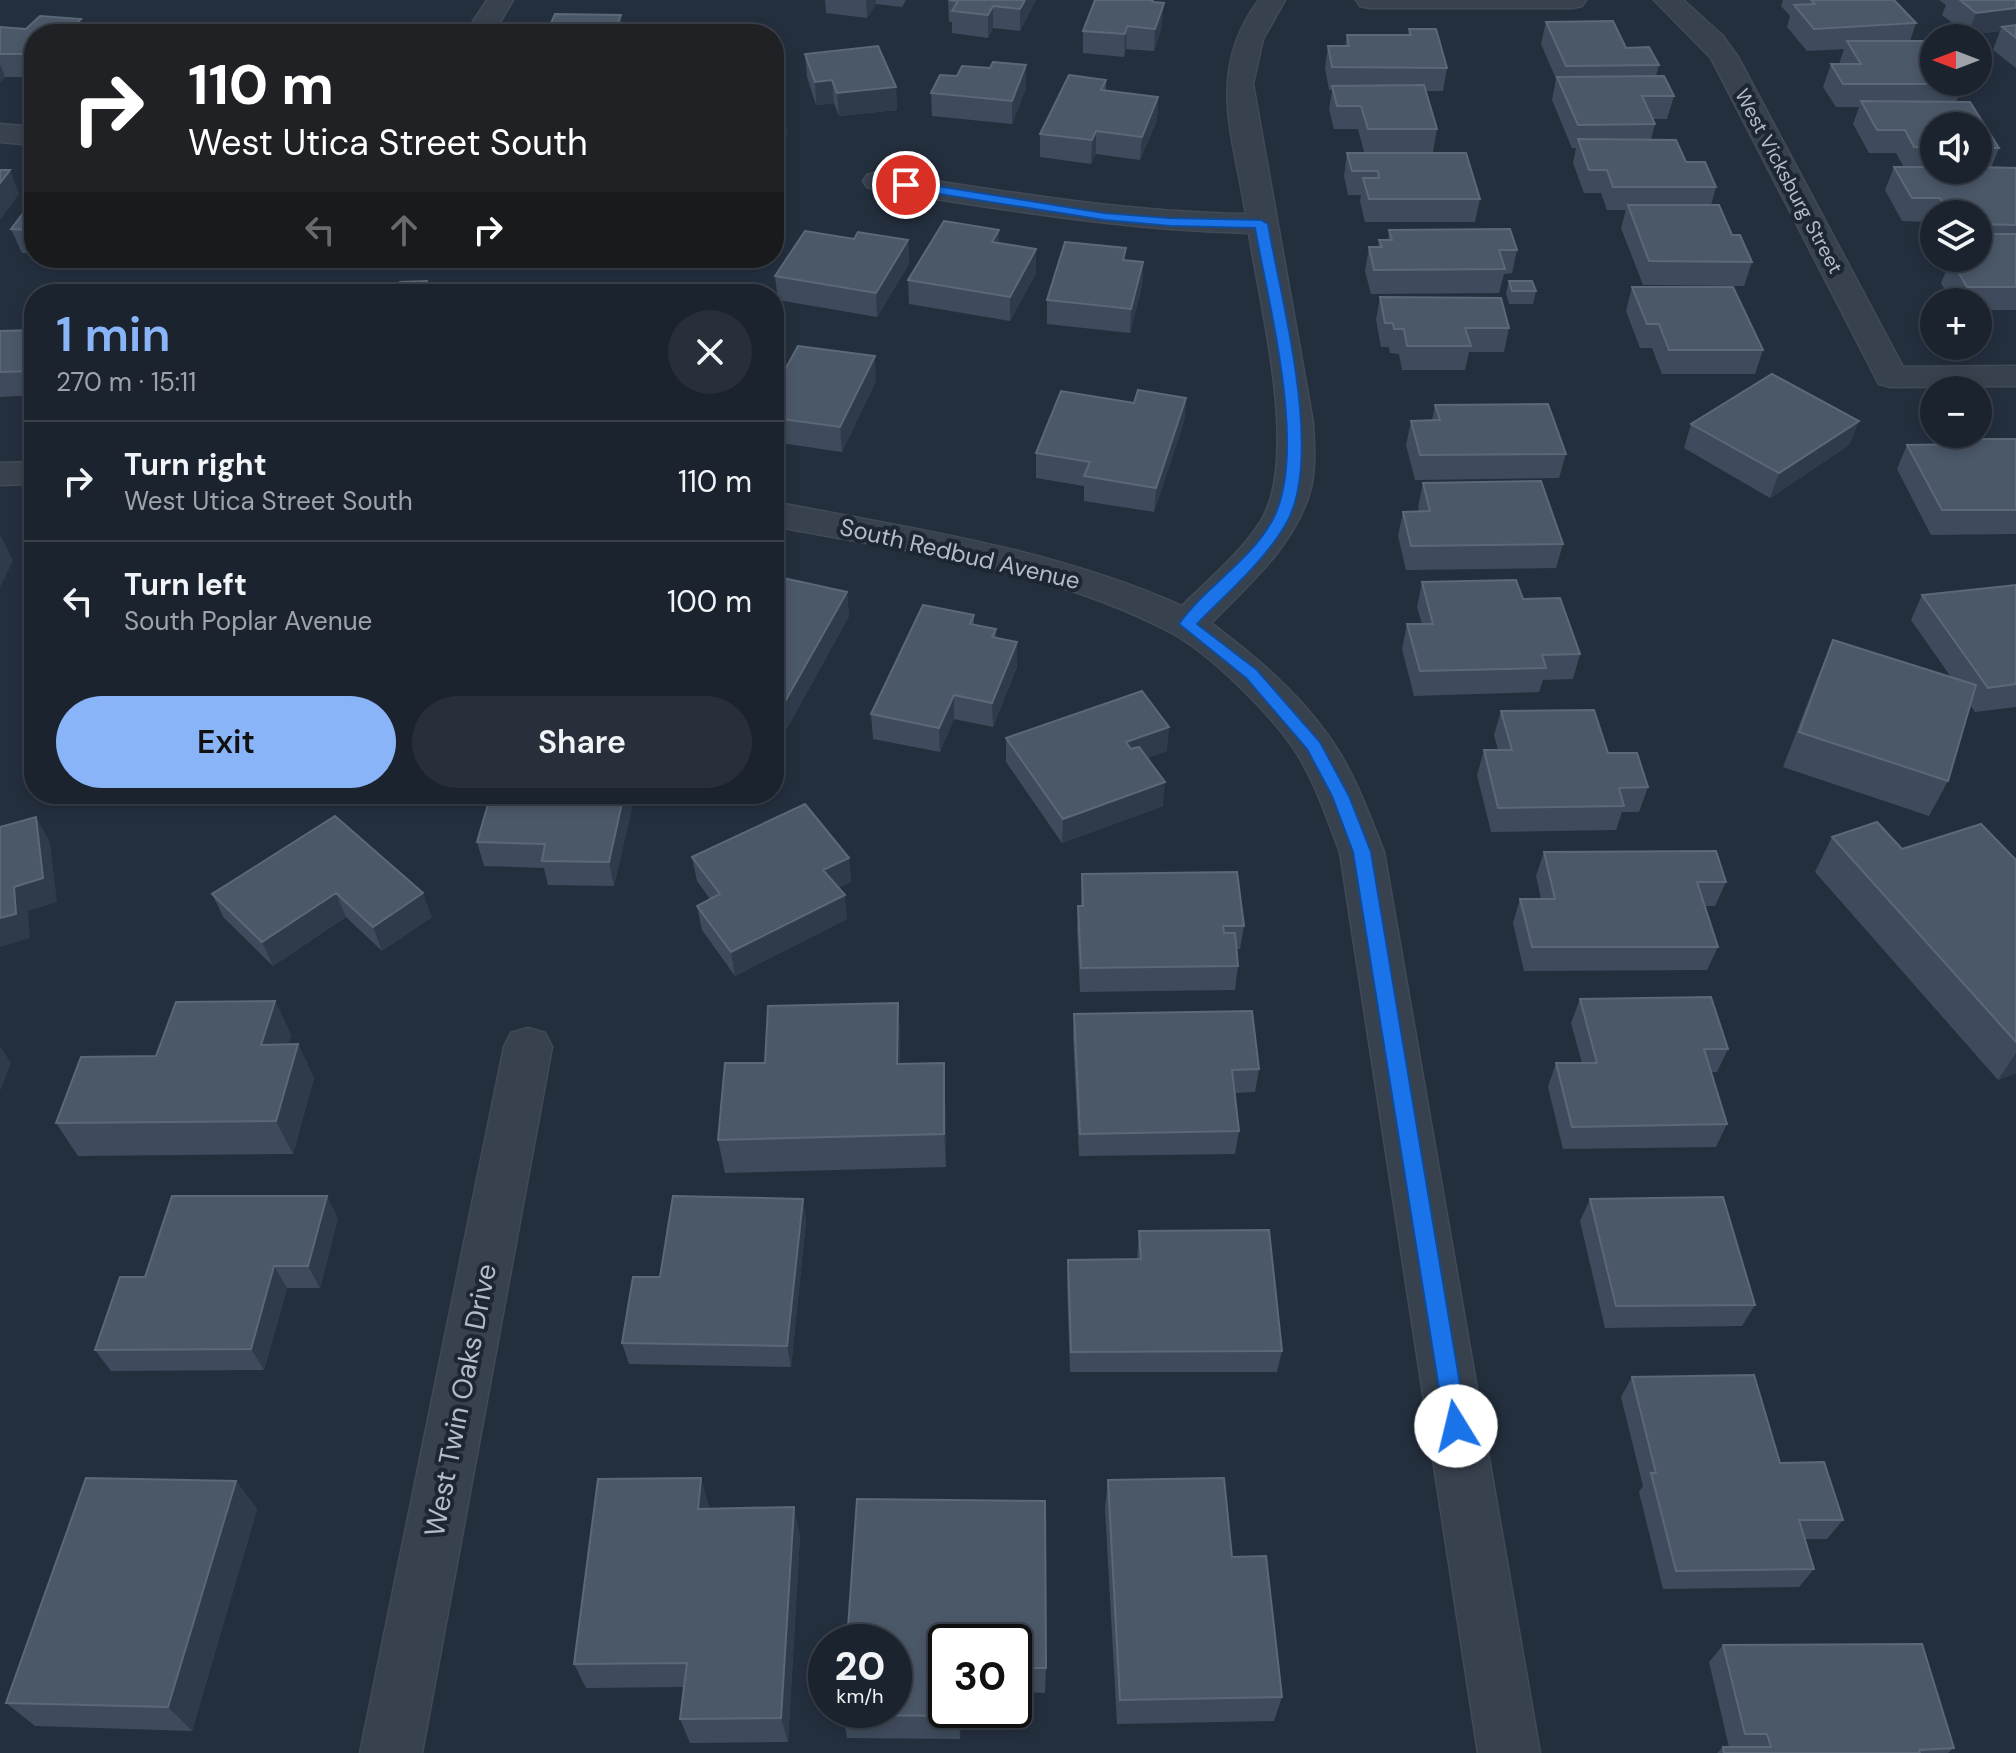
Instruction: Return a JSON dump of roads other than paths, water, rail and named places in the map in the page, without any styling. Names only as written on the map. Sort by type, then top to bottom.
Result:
[{"type":"street","points":[[485,24],[500,0]]},
{"type":"street","points":[[1187,624],[1252,559],[1279,522],[1293,489],[1296,423],[1239,84],[1242,55],[1254,23],[1272,0]]},
{"type":"street","points":[[1369,0],[1573,0]]},
{"type":"street","name":"West Vicksburg Street","points":[[1667,0],[1712,41],[1724,57],[1891,377],[2016,376]]},
{"type":"street","points":[[0,133],[24,135]]},
{"type":"street","points":[[878,181],[1104,216],[1170,222],[1261,224]]},
{"type":"street","points":[[0,474],[24,473]]},
{"type":"street","name":"South Redbud Avenue","points":[[784,516],[1022,563],[1110,589],[1187,624],[1251,674],[1314,746],[1340,796],[1362,852],[1509,1753]]},
{"type":"street","name":"West Twin Oaks Drive","points":[[391,1753],[528,1047]]}]
